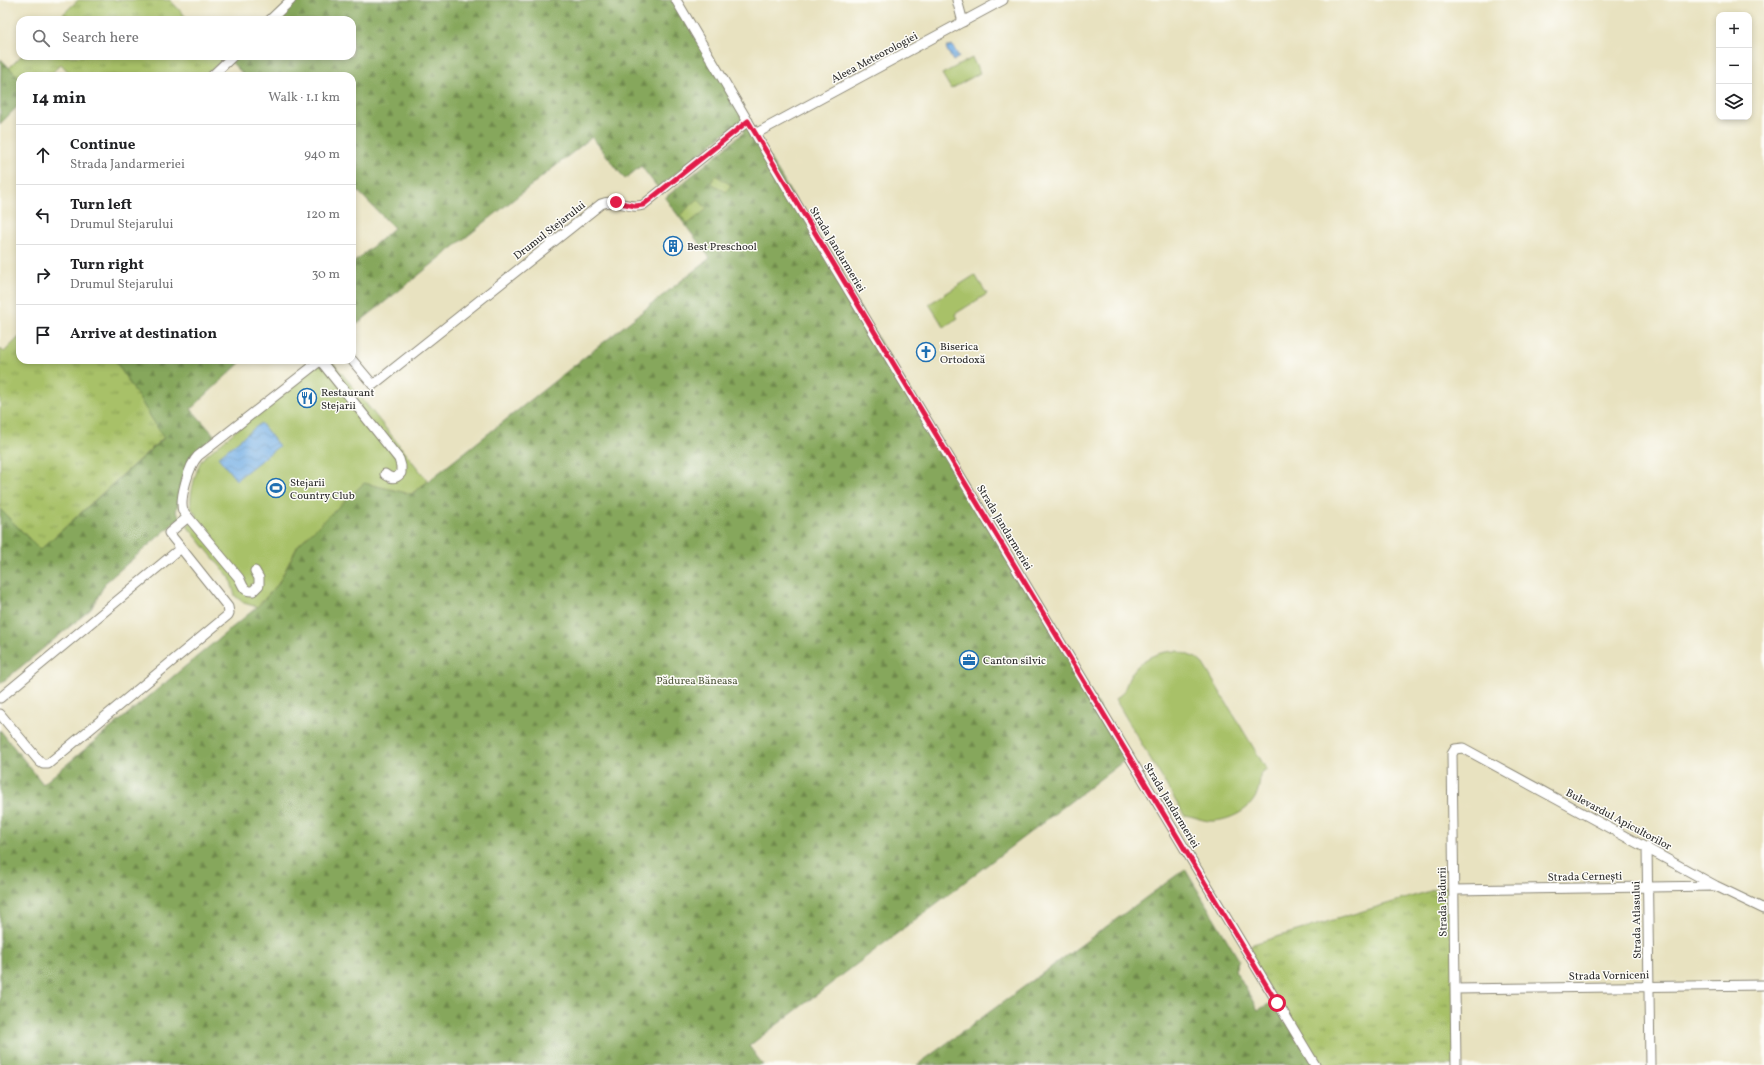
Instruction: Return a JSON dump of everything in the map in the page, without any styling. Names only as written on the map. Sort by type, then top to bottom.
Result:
[{"type":"street","points":[[274,16],[291,0]]},
{"type":"street","name":"Strada Jandarmeriei","points":[[676,0],[755,134],[1315,1065]]},
{"type":"street","points":[[957,0],[963,22]]},
{"type":"street","name":"Aleea Meteorologiei","points":[[755,134],[1003,0]]},
{"type":"street","points":[[216,72],[229,60]]},
{"type":"street","name":"Drumul Stejarului","points":[[355,364],[373,385],[601,204],[608,201],[635,206],[643,205],[748,121]]},
{"type":"street","points":[[255,571],[260,581],[258,587],[253,591],[245,590],[239,578],[183,511],[182,505],[190,468],[194,460],[315,364]]},
{"type":"street","points":[[323,364],[399,459],[401,474],[396,478],[392,478],[385,474]]},
{"type":"street","points":[[0,714],[40,762],[42,764],[48,764],[228,615],[230,609],[169,533],[188,517]]},
{"type":"street","points":[[0,698],[181,548]]},
{"type":"street","name":"Bulevardul Apicultorilor","points":[[1463,748],[1716,886],[1764,909]]},
{"type":"street","name":"Strada Pădurii","points":[[1456,1065],[1452,754],[1455,749],[1463,748]]},
{"type":"street","name":"Strada Atlasului","points":[[1647,847],[1650,1065]]},
{"type":"street","name":"Strada Cernești","points":[[1454,890],[1716,886]]},
{"type":"street","name":"Strada Vorniceni","points":[[1455,990],[1764,985]]},
{"type":"green space","points":[[78,0],[170,0],[185,16],[61,16]]},
{"type":"green space","name":"Pădurea Băneasa","points":[[291,0],[675,0],[1129,757],[749,1046],[763,1065],[0,1065],[0,730],[43,784],[257,607],[278,584],[298,545],[364,483],[412,494],[710,258],[665,198],[744,132],[738,122],[658,188],[641,166],[625,179],[592,137],[356,325],[356,261],[394,228],[356,189],[356,72],[241,72],[229,60],[356,60],[356,16],[274,16]]},
{"type":"green space","points":[[972,58],[980,73],[951,89],[942,74]]},
{"type":"green space","points":[[1,59],[16,75],[16,108],[0,124]]},
{"type":"green space","points":[[17,60],[222,60],[210,72],[68,72],[61,64],[53,72],[16,72],[16,75],[9,68]]},
{"type":"green space","points":[[715,175],[731,185],[726,192],[711,183]]},
{"type":"green space","points":[[698,199],[707,209],[688,224],[680,215]]},
{"type":"green space","points":[[975,275],[987,294],[955,314],[958,318],[944,327],[929,304]]},
{"type":"green space","points":[[16,340],[16,364],[118,364],[164,437],[40,550],[0,509],[0,348],[4,352]]},
{"type":"green space","points":[[118,364],[239,364],[191,409],[215,436],[189,458],[176,512],[181,517],[106,582],[91,609],[0,684],[0,509],[40,550],[164,438]]},
{"type":"green space","name":"Stejarii Country Club","points":[[316,364],[334,364],[428,481],[411,494],[364,483],[298,545],[278,584],[257,607],[244,603],[235,596],[230,578],[187,526],[197,516],[191,506],[191,495],[198,467],[203,458]]},
{"type":"green space","points":[[1178,651],[1196,658],[1203,664],[1267,770],[1260,774],[1258,791],[1253,802],[1236,815],[1222,820],[1209,821],[1184,815],[1115,699],[1123,692],[1130,676],[1139,664],[1157,654]]},
{"type":"green space","points":[[1185,869],[1239,960],[1235,970],[1258,1010],[1269,1004],[1277,1003],[1315,1065],[917,1065]]},
{"type":"green space","points":[[1447,886],[1454,890],[1456,1065],[1315,1065],[1246,952],[1253,944]]},
{"type":"water","points":[[952,45],[959,57],[953,61],[946,48]]},
{"type":"water","points":[[261,423],[279,446],[236,480],[218,457]]},
{"type":"place","name":"Best Preschool","points":[[673,246]]},
{"type":"place","name":"Biserica Ortodoxă","points":[[926,352]]},
{"type":"place","name":"Restaurant Stejarii","points":[[307,398]]},
{"type":"place","name":"Stejarii Country Club","points":[[276,488]]},
{"type":"place","name":"Canton silvic","points":[[969,660]]},
{"type":"route","points":[[616,202],[640,206],[653,199],[748,121],[1277,1003]]}]
